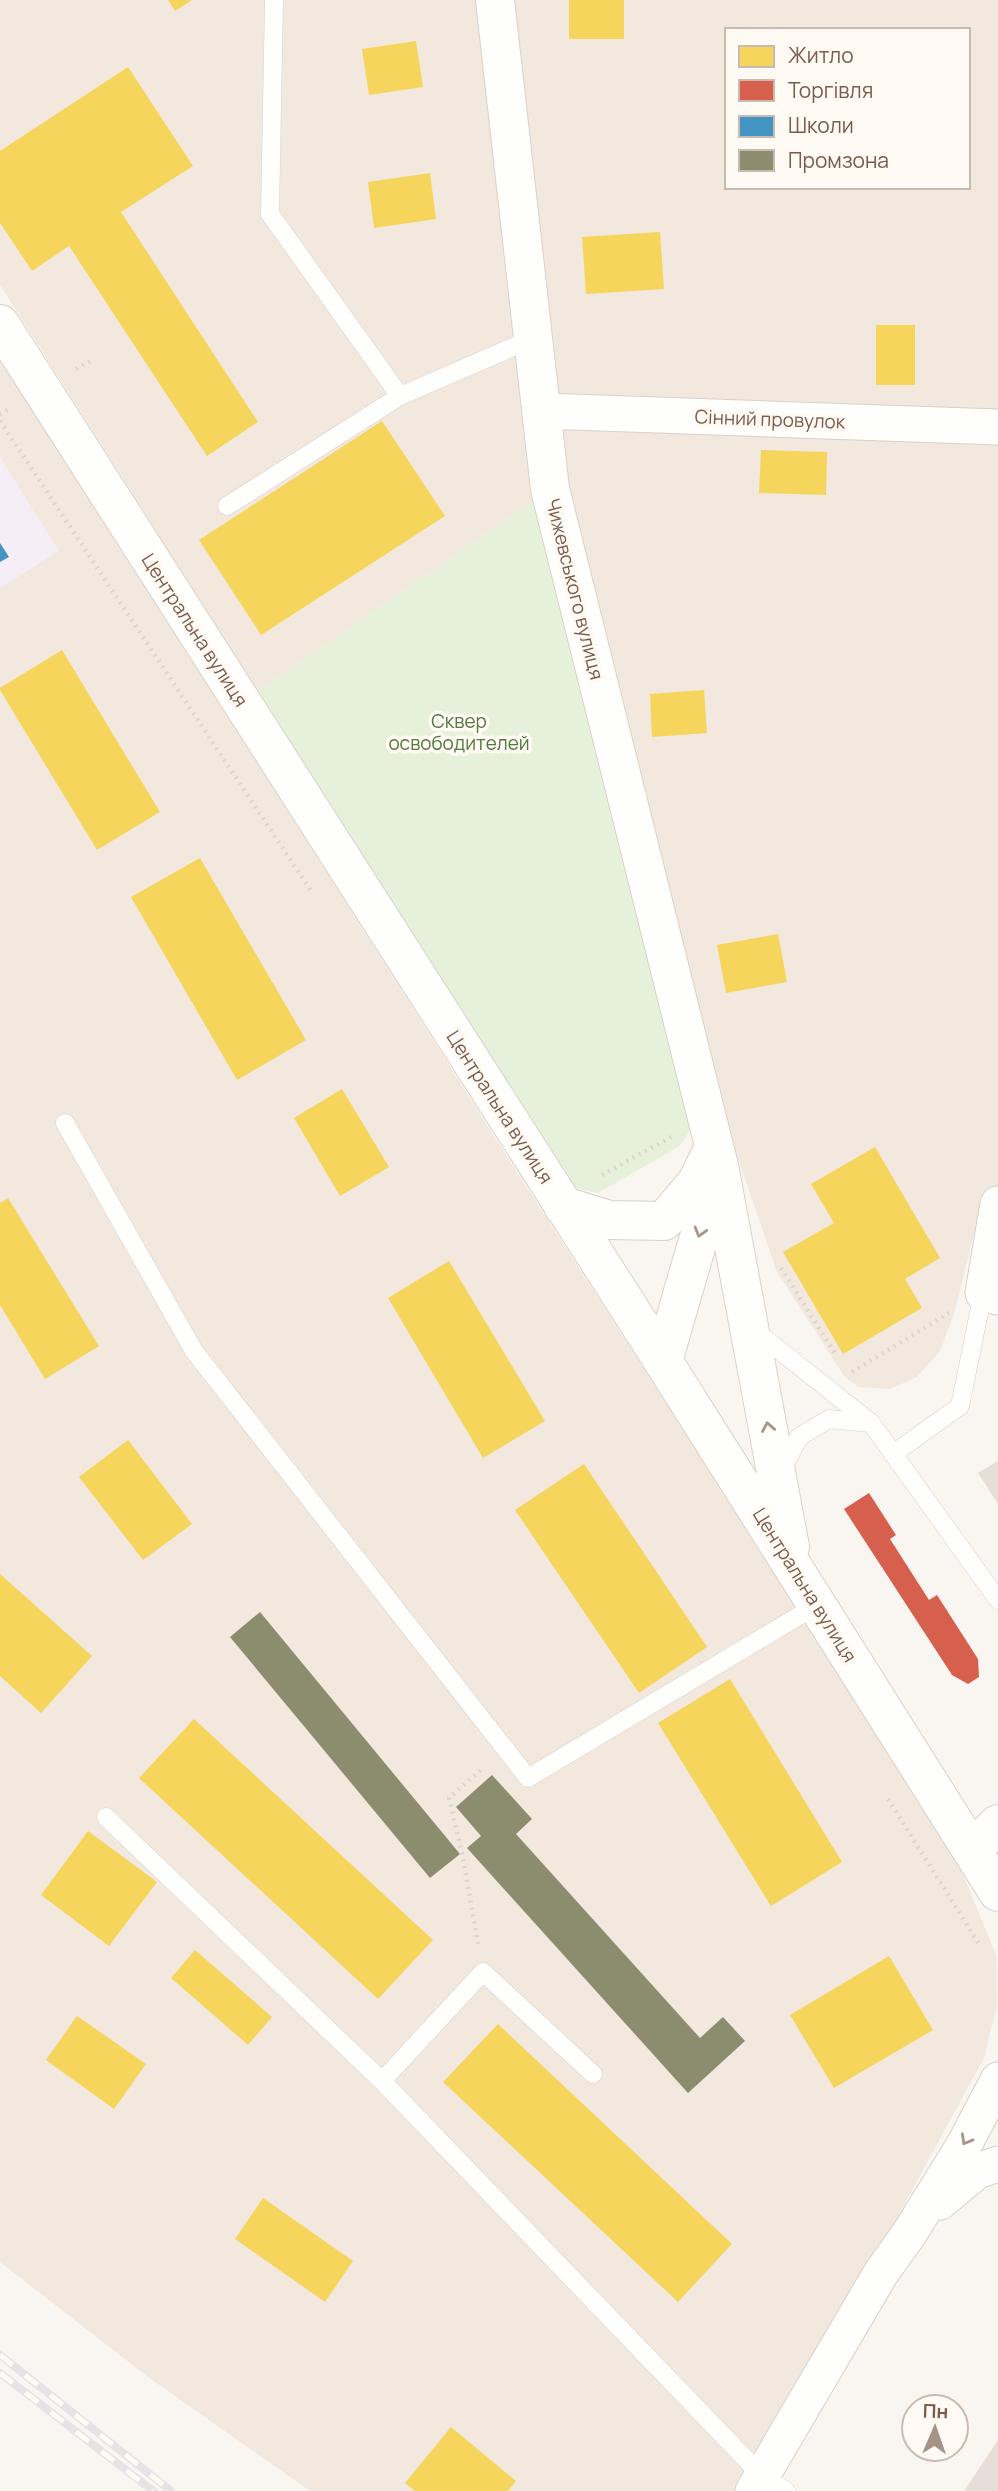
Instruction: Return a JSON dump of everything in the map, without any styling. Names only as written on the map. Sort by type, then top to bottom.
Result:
[{"type":"street","name":"Чижевського вулиця","points":[[495,0],[550,489],[717,1156],[793,1567]]},
{"type":"street","name":"Центральна вулиця","points":[[0,324],[817,1605],[985,1837],[998,1892]]},
{"type":"street","name":"Сінний провулок","points":[[542,411],[998,427]]},
{"type":"street","points":[[563,1206],[608,1220],[664,1221],[717,1156]]},
{"type":"street","points":[[663,1361],[717,1156]]},
{"type":"street","points":[[990,1295],[998,1204]]},
{"type":"street","points":[[767,2486],[881,2273],[909,2234],[964,2145],[998,2080]]},
{"type":"street","points":[[909,2234],[944,2197],[977,2171],[998,2164]]},
{"type":"lane","points":[[274,0],[270,214],[400,396]]},
{"type":"lane","points":[[227,506],[400,396],[534,338]]},
{"type":"lane","points":[[65,1123],[194,1351],[528,1778],[817,1605]]},
{"type":"lane","points":[[893,1454],[960,1406],[990,1295]]},
{"type":"lane","points":[[749,1325],[871,1423],[998,1600]]},
{"type":"lane","points":[[777,1479],[799,1437],[828,1419],[871,1423]]},
{"type":"lane","points":[[106,1817],[382,2081],[767,2486]]},
{"type":"lane","points":[[382,2081],[483,1972],[593,2074]]},
{"type":"path","points":[[0,421],[313,893]]},
{"type":"path","points":[[596,1178],[675,1135]]},
{"type":"path","points":[[778,1256],[781,1269],[841,1362]]},
{"type":"path","points":[[848,1374],[990,1295]]},
{"type":"path","points":[[483,1972],[463,1858],[449,1798],[504,1748]]},
{"type":"path","points":[[882,1789],[979,1944]]},
{"type":"shaded area","points":[[0,0],[998,0],[998,1222],[977,1222],[954,1314],[940,1351],[917,1377],[890,1389],[858,1387],[844,1376],[777,1272],[725,1120],[550,489],[258,691],[0,285]]},
{"type":"shaded area","points":[[0,358],[958,1862],[996,1955],[997,2005],[984,2058],[905,2203],[881,2273],[753,2491],[310,2491],[148,2377],[0,2262]]},
{"type":"shaded area","points":[[0,457],[59,551],[0,588]]},
{"type":"green space","name":"Сквер освободителей","points":[[550,489],[697,1080],[690,1130],[680,1146],[598,1193],[575,1188],[258,691]]},
{"type":"building: Житло","points":[[168,0],[192,0],[175,11]]},
{"type":"building: Житло","points":[[569,0],[624,0],[624,39],[569,39]]},
{"type":"building: Житло","points":[[416,41],[423,87],[369,95],[362,49]]},
{"type":"building: Житло","points":[[128,67],[193,166],[121,212],[258,422],[207,456],[69,246],[32,271],[0,223],[0,151]]},
{"type":"building: Житло","points":[[430,173],[436,219],[374,228],[368,182]]},
{"type":"building: Житло","points":[[660,232],[664,289],[586,294],[582,237]]},
{"type":"building: Житло","points":[[876,325],[915,325],[915,385],[876,385]]},
{"type":"building: Житло","points":[[382,421],[445,516],[261,635],[199,540]]},
{"type":"building: Житло","points":[[761,450],[827,452],[826,495],[759,493]]},
{"type":"building: Житло","points":[[62,650],[160,812],[97,850],[0,690]]},
{"type":"building: Житло","points":[[704,690],[707,733],[652,737],[650,694]]},
{"type":"building: Житло","points":[[200,858],[306,1040],[237,1080],[131,897]]},
{"type":"building: Житло","points":[[778,934],[787,982],[726,993],[717,945]]},
{"type":"building: Житло","points":[[342,1089],[389,1167],[340,1196],[294,1118]]},
{"type":"building: Житло","points":[[875,1147],[940,1258],[905,1279],[922,1308],[843,1354],[783,1252],[834,1223],[811,1184]]},
{"type":"building: Житло","points":[[8,1198],[99,1346],[45,1379],[0,1305],[0,1203]]},
{"type":"building: Житло","points":[[449,1261],[545,1421],[483,1458],[388,1298]]},
{"type":"building: Житло","points":[[128,1440],[192,1524],[143,1560],[79,1477]]},
{"type":"building: Житло","points":[[584,1464],[707,1647],[639,1693],[515,1510]]},
{"type":"building: Житло","points":[[0,1574],[92,1656],[41,1713],[0,1676]]},
{"type":"building: Житло","points":[[730,1679],[842,1862],[771,1906],[658,1723]]},
{"type":"building: Житло","points":[[194,1719],[433,1940],[378,1999],[139,1778]]},
{"type":"building: Житло","points":[[88,1831],[157,1882],[109,1946],[41,1895]]},
{"type":"building: Житло","points":[[195,1950],[272,2017],[248,2045],[171,1978]]},
{"type":"building: Житло","points":[[889,1956],[933,2030],[834,2088],[790,2015]]},
{"type":"building: Житло","points":[[77,2016],[146,2064],[114,2109],[46,2060]]},
{"type":"building: Житло","points":[[498,2024],[732,2244],[678,2302],[443,2082]]},
{"type":"building: Житло","points":[[263,2198],[353,2261],[325,2302],[235,2239]]},
{"type":"building: Житло","points":[[451,2427],[516,2481],[508,2491],[415,2491],[405,2483]]},
{"type":"building: Торгівля","points":[[869,1493],[896,1535],[890,1539],[929,1600],[937,1595],[978,1659],[979,1677],[968,1684],[952,1675],[844,1509]]},
{"type":"building: Школи","points":[[0,543],[9,557],[0,562]]},
{"type":"building: Промзона","points":[[260,1612],[460,1854],[430,1878],[230,1637]]},
{"type":"building: Промзона","points":[[492,1775],[532,1819],[516,1834],[700,2038],[723,2017],[745,2041],[688,2093],[467,1848],[481,1836],[456,1807]]},
{"type":"building: Інше","points":[[998,1461],[998,1504],[978,1473]]},
{"type":"building: Інше","points":[[998,2440],[998,2491],[964,2491]]},
{"type":"railway","points":[[0,2355],[171,2491]]},
{"type":"railway","points":[[0,2373],[153,2491]]}]
